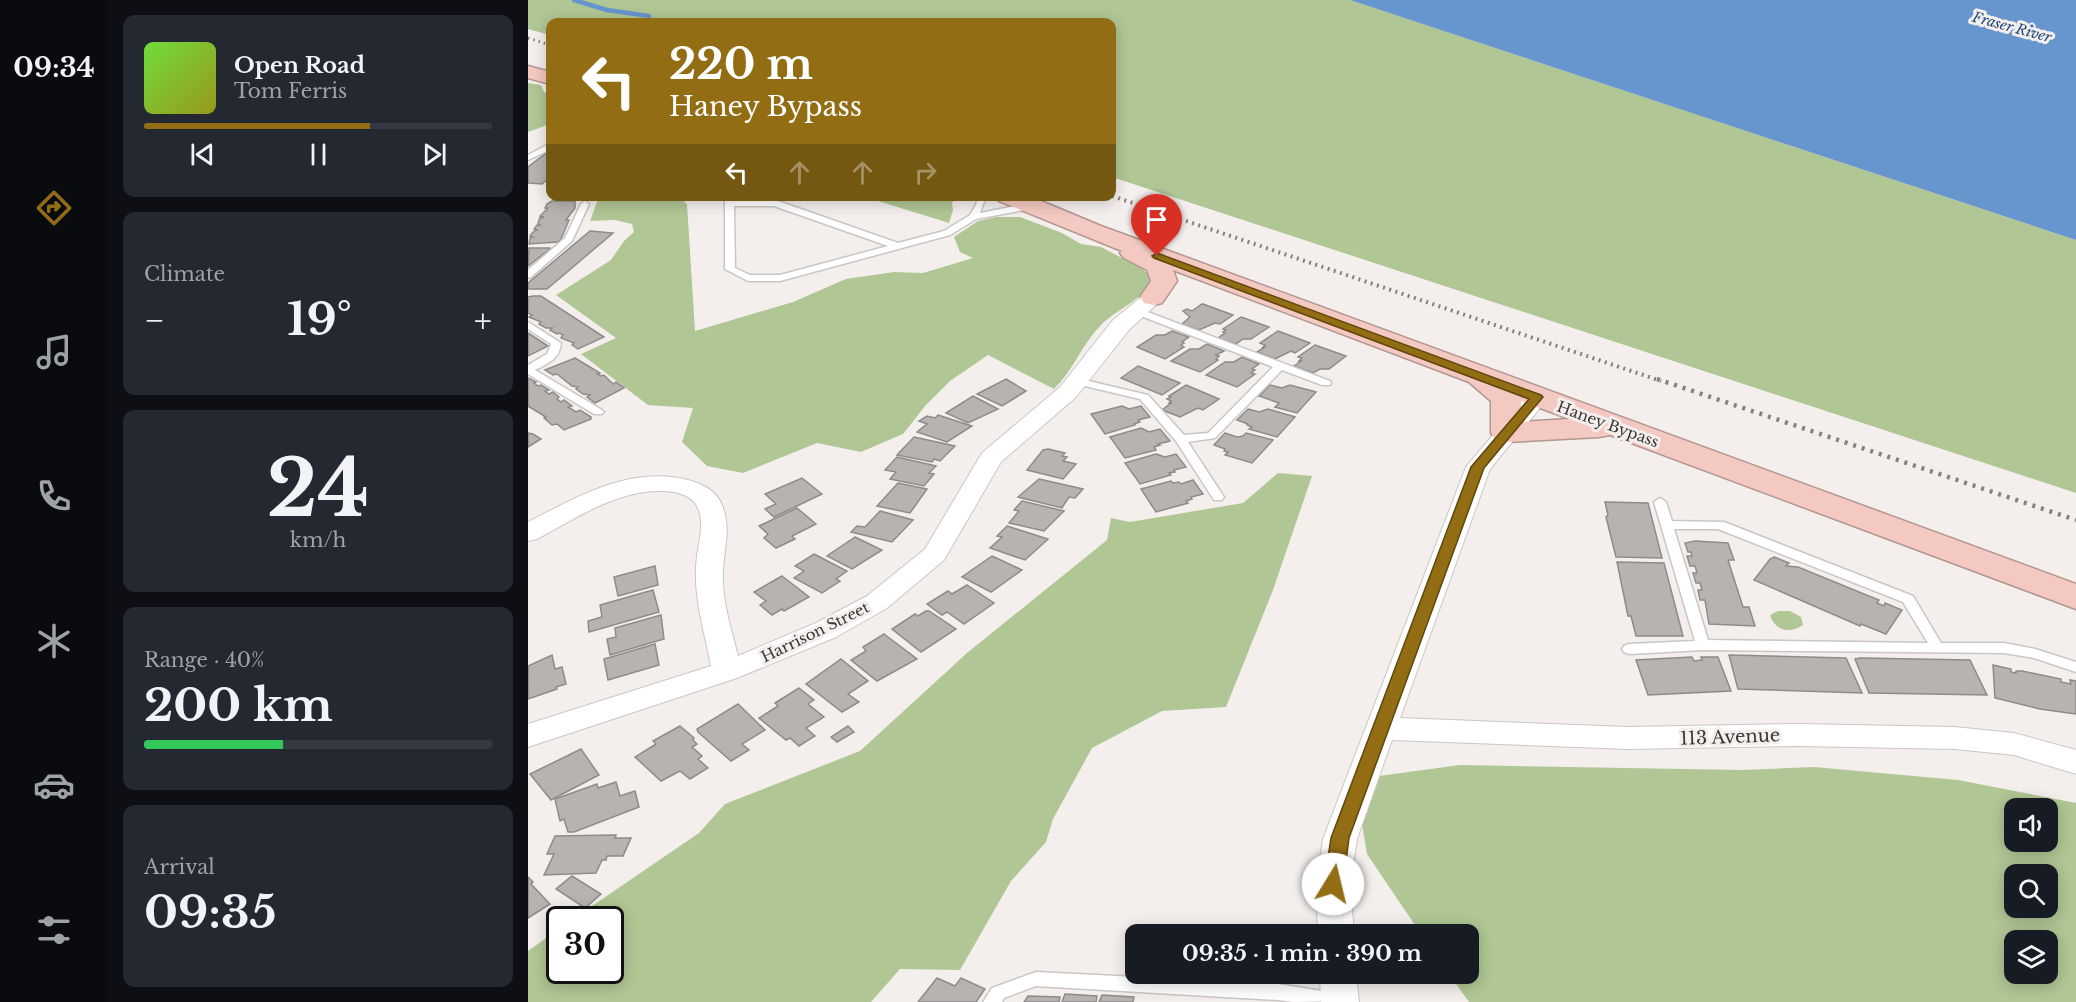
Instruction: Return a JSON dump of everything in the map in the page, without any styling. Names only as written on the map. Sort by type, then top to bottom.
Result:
[{"type":"highway","points":[[528,72],[546,77]]},
{"type":"highway","name":"Haney Bypass","points":[[1018,201],[1245,289],[2076,597]]},
{"type":"highway","points":[[1092,231],[1158,266],[1164,281],[1145,304]]},
{"type":"highway","points":[[1145,304],[1215,286],[1245,289]]},
{"type":"highway","points":[[1480,376],[1506,399],[1506,433],[1552,429],[1619,428]]},
{"type":"street","name":"Harrison Street","points":[[528,736],[727,671],[826,630],[877,602],[935,554],[991,458],[1068,392],[1121,325],[1145,304]]},
{"type":"street","points":[[1335,924],[1333,884],[1340,838],[1478,467],[1537,397]]},
{"type":"street","points":[[528,532],[619,489],[649,483],[673,483],[692,488],[703,496],[712,511],[709,582],[727,671]]},
{"type":"street","name":"113 Avenue","points":[[1381,728],[1628,738],[1799,735],[1955,738],[2014,744],[2076,762]]},
{"type":"street","points":[[1339,984],[1340,1002]]},
{"type":"lane","points":[[528,158],[546,149]]},
{"type":"lane","points":[[729,201],[730,269],[748,278],[780,278],[947,232],[973,217],[1030,206]]},
{"type":"lane","points":[[747,201],[775,203],[896,246]]},
{"type":"lane","points":[[973,217],[981,201]]},
{"type":"lane","points":[[528,275],[569,239],[585,204]]},
{"type":"lane","points":[[1145,304],[1280,366],[1326,383]]},
{"type":"lane","points":[[528,325],[556,343],[553,355],[528,370],[598,412]]},
{"type":"lane","points":[[1181,439],[1211,436],[1280,366]]},
{"type":"lane","points":[[1076,381],[1144,397],[1181,439],[1218,497]]},
{"type":"lane","points":[[1660,502],[1703,645]]},
{"type":"lane","points":[[1666,525],[1720,525],[1908,599],[1937,647]]},
{"type":"lane","points":[[1629,649],[1703,645],[2004,648],[2035,654],[2076,667]]},
{"type":"lane","points":[[992,1002],[998,993],[1036,979],[1278,992],[1340,1002]]},
{"type":"green space","points":[[528,0],[1350,0],[2076,240],[2076,493],[1116,178],[1116,18],[546,18],[546,34],[528,29]]},
{"type":"green space","points":[[528,83],[541,85],[546,93],[546,125],[528,132]]},
{"type":"green space","points":[[597,201],[684,201],[687,204],[695,331],[793,302],[846,279],[894,272],[923,273],[973,258],[960,252],[954,237],[978,221],[996,217],[1020,217],[1062,233],[1081,244],[1101,247],[1141,268],[1147,273],[1150,283],[1140,296],[1101,325],[1054,389],[988,355],[950,381],[926,405],[903,434],[861,452],[817,443],[743,473],[707,466],[682,442],[693,408],[648,405],[581,354],[616,338],[556,295],[611,260],[624,241],[634,232],[632,224],[615,220],[590,221]]},
{"type":"green space","points":[[878,201],[954,201],[952,202],[953,210],[949,223]]},
{"type":"green space","points":[[1278,473],[1312,476],[1273,590],[1226,707],[1162,711],[1092,748],[1053,819],[1046,842],[1011,881],[960,970],[900,969],[871,1002],[528,1002],[528,951],[546,938],[546,984],[624,984],[624,906],[592,906],[699,833],[725,804],[860,751],[967,653],[1107,540],[1111,518],[1130,522],[1243,503]]},
{"type":"green space","points":[[1778,611],[1790,611],[1801,617],[1803,625],[1788,630],[1779,628],[1770,615]]},
{"type":"green space","points":[[1460,765],[1743,770],[1814,767],[1958,780],[2050,798],[2004,798],[2004,852],[2058,852],[2058,799],[2076,803],[2076,1002],[1469,1002],[1456,984],[1479,984],[1479,924],[1414,924],[1367,854],[1361,818],[1379,776]]},
{"type":"water","name":"Fraser River","points":[[1350,0],[2076,0],[2076,240]]},
{"type":"building","points":[[546,154],[546,180],[542,184],[528,183],[528,167]]},
{"type":"building","points":[[552,201],[575,201],[575,208],[566,220],[569,220],[561,239],[558,242],[529,244],[530,238],[533,237],[530,236],[537,230],[534,229],[540,225],[538,223],[540,218],[544,217],[540,216],[548,208],[545,208],[547,204]]},
{"type":"building","points":[[590,231],[613,233],[547,289],[528,289],[528,283]]},
{"type":"building","points":[[529,248],[550,248],[550,249],[528,266]]},
{"type":"building","points":[[541,296],[604,337],[578,349],[572,345],[574,343],[561,338],[563,335],[557,334],[550,330],[552,328],[546,328],[539,324],[541,322],[529,317],[532,315],[528,313],[528,297]]},
{"type":"building","points":[[1202,304],[1233,315],[1220,324],[1215,323],[1199,330],[1182,324],[1190,317],[1183,311],[1187,309],[1192,311]]},
{"type":"building","points":[[1241,317],[1269,327],[1251,339],[1243,339],[1236,344],[1218,338],[1225,333],[1223,332],[1226,330],[1223,329]]},
{"type":"building","points":[[1172,331],[1189,337],[1182,342],[1184,343],[1181,345],[1184,347],[1165,359],[1137,347],[1156,335],[1165,335]]},
{"type":"building","points":[[1278,331],[1310,343],[1295,353],[1291,351],[1275,359],[1257,352],[1265,347],[1260,343]]},
{"type":"building","points":[[528,333],[548,346],[528,356]]},
{"type":"building","points":[[1207,344],[1224,351],[1216,355],[1219,356],[1216,359],[1218,360],[1200,372],[1171,361],[1190,349],[1199,349]]},
{"type":"building","points":[[1315,345],[1346,356],[1329,369],[1320,369],[1313,373],[1294,366],[1301,361],[1299,361],[1302,358],[1298,357]]},
{"type":"building","points":[[1242,357],[1259,364],[1252,369],[1255,370],[1251,373],[1255,374],[1237,387],[1206,375],[1225,362],[1234,362]]},
{"type":"building","points":[[575,358],[600,373],[597,374],[604,375],[613,384],[616,382],[624,388],[595,403],[587,397],[590,395],[583,394],[576,389],[578,387],[572,386],[557,374],[553,375],[545,370]]},
{"type":"building","points":[[1138,366],[1180,383],[1162,395],[1121,378]]},
{"type":"building","points":[[528,378],[536,382],[534,383],[538,386],[541,385],[549,390],[545,391],[549,394],[553,392],[561,402],[564,400],[572,406],[568,407],[576,412],[580,410],[591,419],[564,430],[557,424],[552,425],[544,418],[546,417],[528,406]]},
{"type":"building","points":[[1006,379],[1026,391],[1002,406],[977,394]]},
{"type":"building","points":[[1186,385],[1219,399],[1203,410],[1198,408],[1180,417],[1162,410],[1171,403],[1167,399],[1171,397],[1169,396]]},
{"type":"building","points":[[1270,385],[1282,388],[1290,385],[1316,392],[1297,413],[1275,407],[1279,403],[1259,396]]},
{"type":"building","points":[[973,396],[998,409],[968,423],[946,413]]},
{"type":"building","points":[[1122,406],[1129,409],[1141,406],[1150,417],[1138,420],[1140,422],[1135,425],[1105,434],[1091,414]]},
{"type":"building","points":[[1248,409],[1259,412],[1268,409],[1295,417],[1277,437],[1249,429],[1252,427],[1237,420]]},
{"type":"building","points":[[938,415],[972,426],[947,442],[917,432],[927,424],[919,421],[927,416],[935,418]]},
{"type":"building","points":[[1141,428],[1149,432],[1160,429],[1170,441],[1158,444],[1160,445],[1154,447],[1156,450],[1125,458],[1110,437]]},
{"type":"building","points":[[528,433],[533,434],[541,439],[528,447]]},
{"type":"building","points":[[1225,433],[1237,437],[1246,433],[1273,440],[1252,463],[1225,455],[1228,452],[1224,451],[1225,449],[1214,445]]},
{"type":"building","points":[[914,437],[955,446],[940,461],[934,459],[932,462],[897,455]]},
{"type":"building","points":[[1043,450],[1065,453],[1062,456],[1067,457],[1063,461],[1076,464],[1063,479],[1027,470]]},
{"type":"building","points":[[1156,454],[1165,457],[1176,454],[1186,467],[1174,470],[1175,472],[1169,473],[1171,475],[1140,484],[1125,463]]},
{"type":"building","points":[[897,457],[936,466],[929,473],[934,474],[924,486],[890,479],[896,472],[885,470]]},
{"type":"building","points":[[802,478],[822,494],[774,517],[765,509],[776,504],[765,494]]},
{"type":"building","points":[[1039,479],[1083,489],[1075,498],[1069,497],[1062,508],[1018,497]]},
{"type":"building","points":[[1193,480],[1203,494],[1191,497],[1192,499],[1186,501],[1188,503],[1156,512],[1141,489],[1171,481],[1181,484]]},
{"type":"building","points":[[898,483],[927,489],[910,513],[877,506]]},
{"type":"building","points":[[1022,501],[1064,511],[1044,531],[1009,523],[1019,511],[1014,510]]},
{"type":"building","points":[[1605,502],[1648,503],[1662,558],[1616,557],[1606,517],[1608,515]]},
{"type":"building","points":[[797,508],[816,524],[792,536],[795,539],[776,548],[764,538],[768,534],[759,526]]},
{"type":"building","points":[[880,511],[913,520],[892,542],[851,532],[857,526],[865,527]]},
{"type":"building","points":[[1007,526],[1048,539],[1025,560],[990,548],[1002,537],[997,536]]},
{"type":"building","points":[[855,537],[882,550],[852,569],[827,556]]},
{"type":"building","points":[[1695,541],[1728,543],[1734,560],[1728,560],[1743,607],[1749,607],[1755,626],[1709,624],[1705,600],[1700,600],[1698,590],[1702,590],[1700,583],[1696,583],[1693,573],[1697,573],[1695,566],[1690,566],[1687,556],[1692,556],[1685,543]]},
{"type":"building","points":[[814,554],[847,571],[836,579],[840,581],[822,593],[794,578],[804,571],[795,566]]},
{"type":"building","points":[[992,556],[1022,570],[991,592],[962,577]]},
{"type":"building","points":[[1774,557],[1789,563],[1786,566],[1798,567],[1879,600],[1877,603],[1884,606],[1885,603],[1902,610],[1886,634],[1861,624],[1860,626],[1754,580]]},
{"type":"building","points":[[1617,562],[1664,563],[1683,636],[1636,636],[1631,616],[1628,616]]},
{"type":"building","points":[[655,566],[658,585],[618,596],[614,577]]},
{"type":"building","points":[[782,576],[809,597],[772,615],[760,605],[766,601],[754,592]]},
{"type":"building","points":[[967,585],[994,603],[964,624],[947,612],[942,615],[927,604],[948,591],[952,594]]},
{"type":"building","points":[[653,590],[659,612],[589,632],[588,621],[602,617],[600,605]]},
{"type":"building","points":[[926,611],[956,629],[921,652],[892,629],[915,614],[918,616]]},
{"type":"building","points":[[661,615],[664,639],[610,655],[607,639],[616,637],[615,628]]},
{"type":"building","points":[[884,634],[917,659],[877,681],[851,660],[866,651],[863,647]]},
{"type":"building","points":[[655,644],[659,665],[608,680],[604,659]]},
{"type":"building","points":[[552,655],[555,669],[562,667],[566,684],[528,699],[528,666]]},
{"type":"building","points":[[1729,655],[1846,658],[1862,693],[1738,689]]},
{"type":"building","points":[[1692,657],[1694,661],[1702,660],[1701,657],[1718,657],[1731,691],[1648,695],[1636,660]]},
{"type":"building","points":[[841,659],[868,681],[848,694],[859,702],[842,712],[806,684]]},
{"type":"building","points":[[1855,659],[1970,660],[1987,695],[1869,693]]},
{"type":"building","points":[[1993,665],[2011,669],[2011,672],[2022,671],[2061,679],[2061,682],[2071,684],[2070,680],[2076,681],[2076,714],[2040,709],[1995,698]]},
{"type":"building","points":[[799,688],[814,700],[808,704],[824,717],[806,728],[815,736],[799,746],[790,738],[786,740],[759,718],[778,706],[775,703]]},
{"type":"building","points":[[738,704],[765,730],[742,744],[749,750],[731,761],[697,729]]},
{"type":"building","points":[[680,726],[694,738],[697,744],[692,747],[702,756],[698,759],[708,768],[690,779],[680,771],[661,781],[635,757],[656,744],[653,741]]},
{"type":"building","points":[[848,726],[854,732],[837,742],[831,737]]},
{"type":"building","points":[[581,749],[599,775],[551,800],[530,774]]},
{"type":"building","points":[[616,782],[620,796],[635,791],[639,807],[574,832],[568,832],[564,819],[560,821],[555,799],[597,784],[598,788]]},
{"type":"building","points":[[616,835],[615,838],[631,838],[623,856],[607,856],[606,860],[602,860],[596,873],[544,875],[554,854],[547,854],[555,836]]},
{"type":"building","points":[[572,876],[601,894],[587,906],[582,906],[556,889]]},
{"type":"building","points":[[528,877],[533,882],[531,884],[550,904],[528,918]]},
{"type":"building","points":[[937,978],[955,986],[961,978],[985,989],[976,1002],[918,1002]]},
{"type":"building","points":[[1065,994],[1097,996],[1096,1002],[1062,1002]]},
{"type":"building","points":[[1102,995],[1134,997],[1133,1002],[1099,1002]]},
{"type":"building","points":[[1028,996],[1060,997],[1059,1002],[1024,1002]]},
{"type":"waterway","points":[[574,0],[607,10],[649,16]]},
{"type":"railway","points":[[528,38],[546,44]]},
{"type":"railway","points":[[1116,197],[1661,381]]},
{"type":"railway","points":[[1657,379],[2076,520]]},
{"type":"route","points":[[1157,256],[1537,397],[1478,467],[1340,838],[1333,884]]}]
